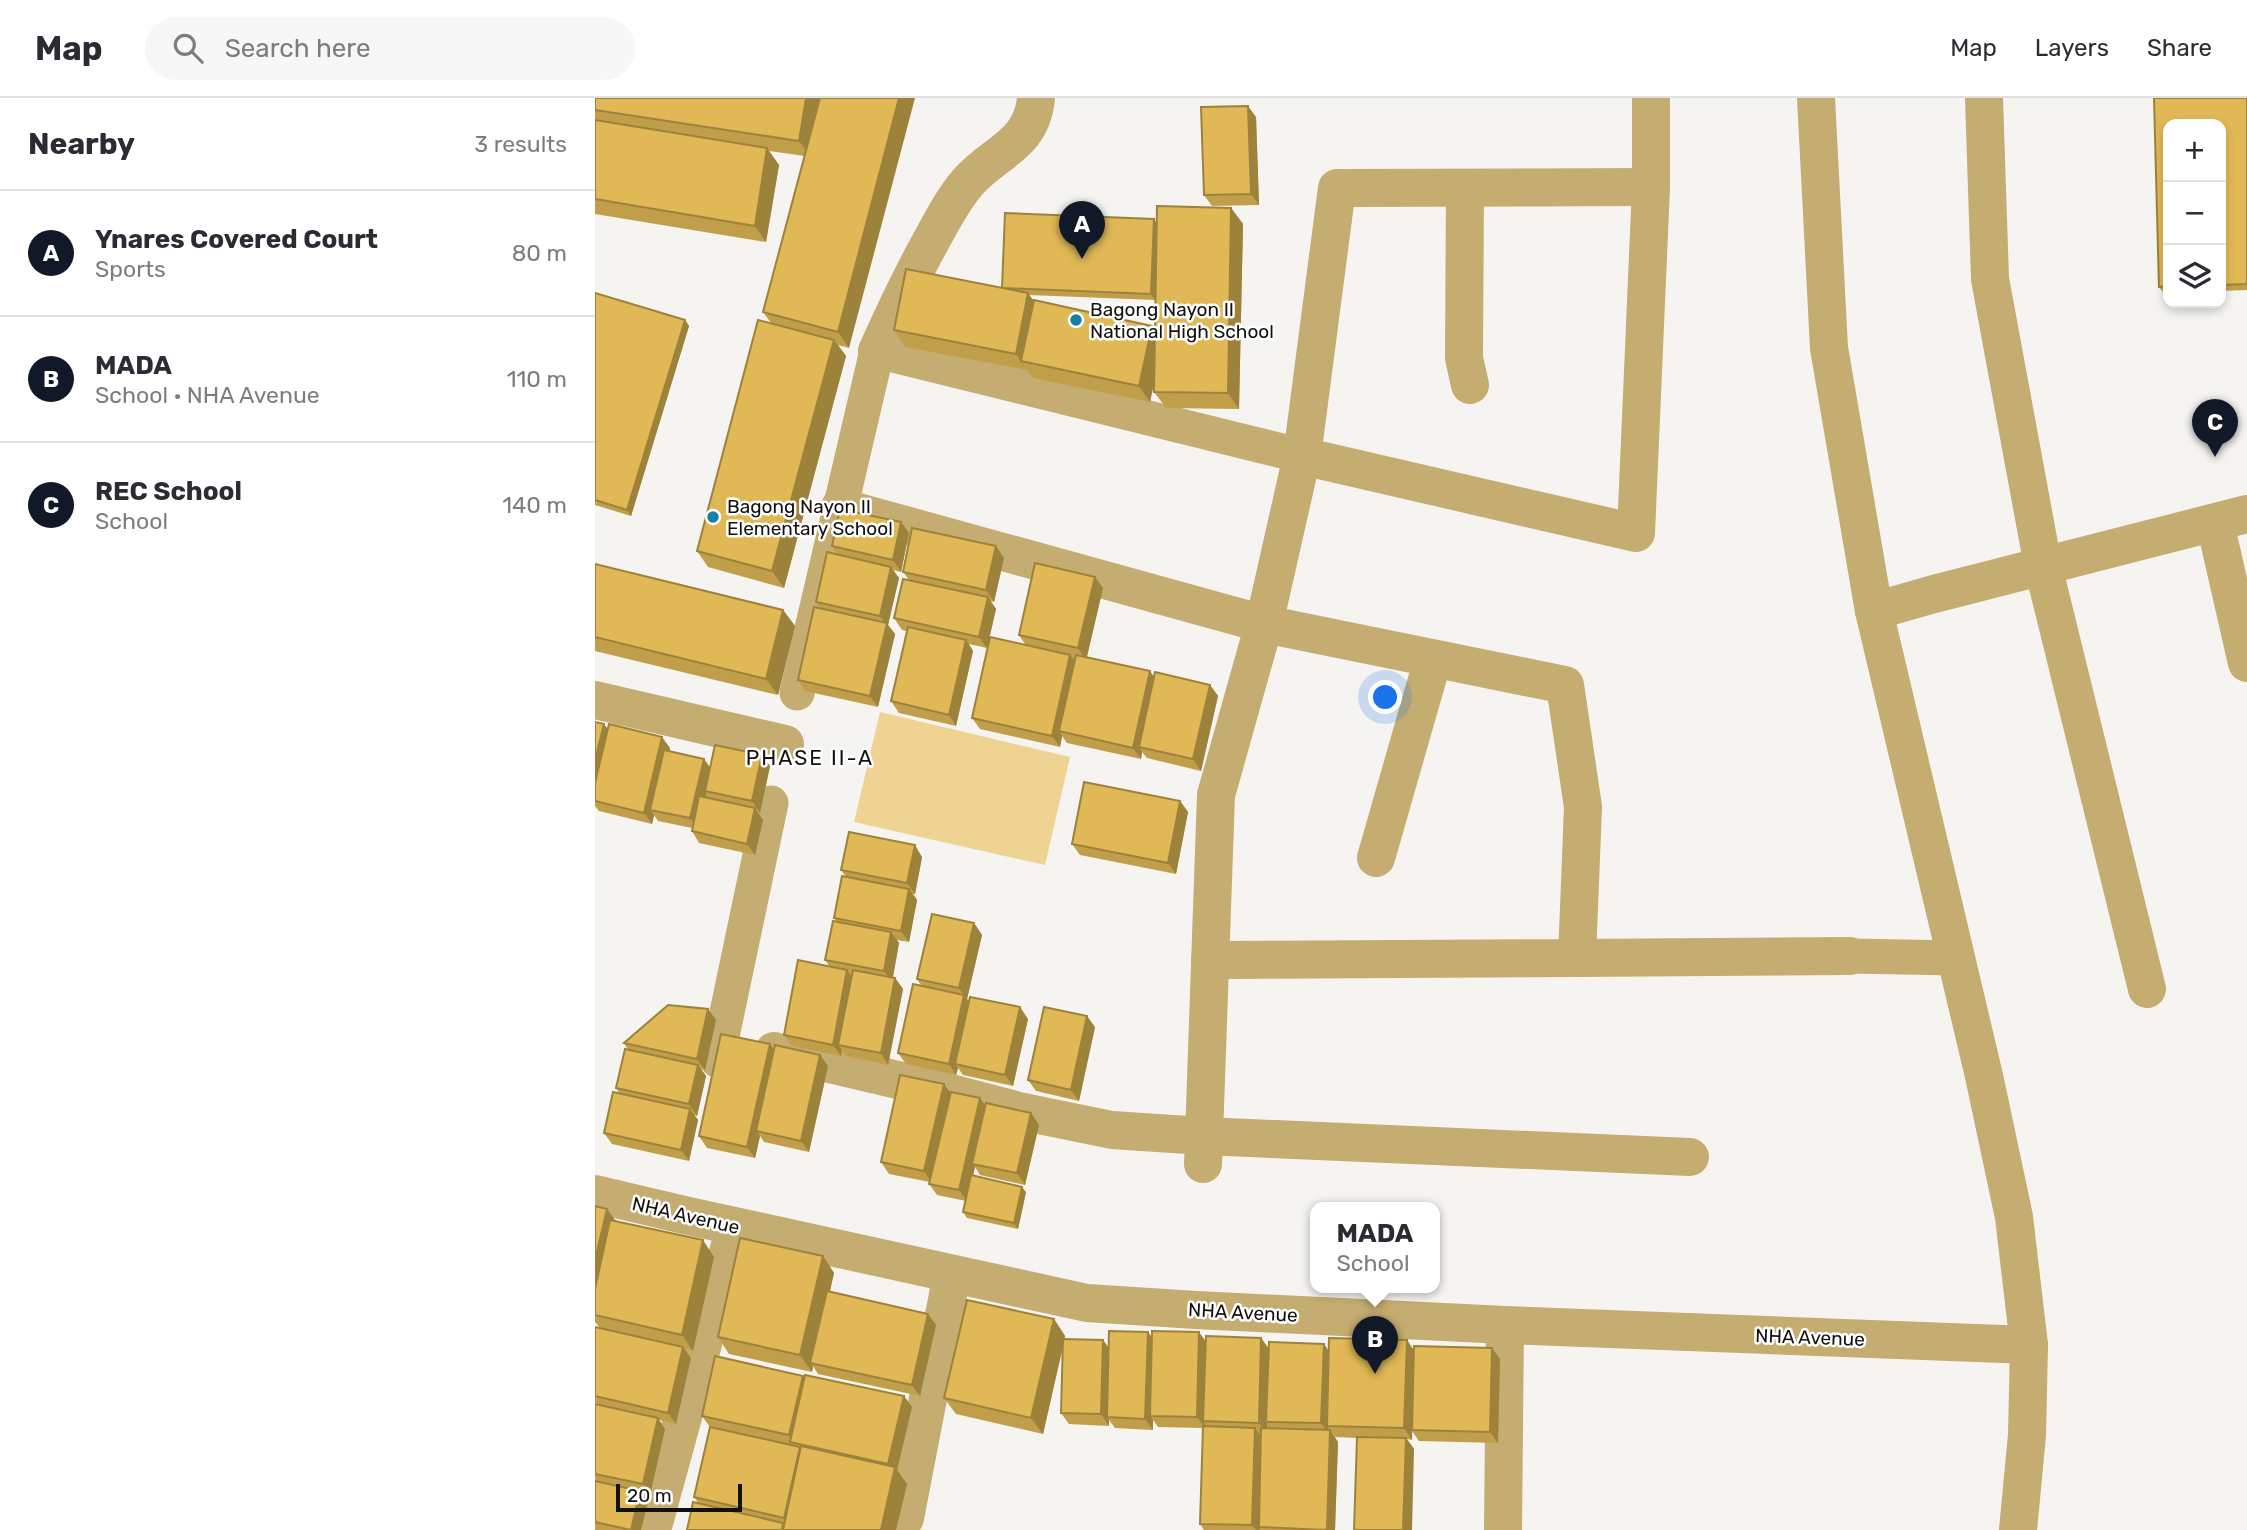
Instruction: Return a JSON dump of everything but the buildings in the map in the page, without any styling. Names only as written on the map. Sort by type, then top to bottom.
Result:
[{"type":"street","points":[[797,693],[877,351],[907,285],[945,215],[967,182],[1009,149],[1022,133],[1035,114],[1036,98]]},
{"type":"street","points":[[877,351],[1302,456],[1636,533],[1651,187],[1651,98]]},
{"type":"street","points":[[1815,98],[1829,348],[1874,611],[1957,958],[2014,1217],[2029,1345],[2027,1435],[2018,1530]]},
{"type":"street","points":[[1984,98],[1990,279],[2043,566],[2147,989]]},
{"type":"street","points":[[1203,1150],[1216,795],[1264,624],[1302,456],[1337,188],[1651,187]]},
{"type":"street","points":[[1465,188],[1464,358],[1470,385]]},
{"type":"street","points":[[840,507],[1264,624],[1565,685],[1583,807],[1577,958]]},
{"type":"street","points":[[1874,611],[2231,519],[2247,663]]},
{"type":"street","points":[[1376,858],[1433,659]]},
{"type":"street","points":[[595,700],[785,744]]},
{"type":"street","points":[[771,803],[720,1050],[932,1088],[1079,1124],[1145,1133],[1203,1150],[1690,1157]]},
{"type":"street","points":[[1210,960],[1850,956],[1957,958]]},
{"type":"street","name":"NHA Avenue","points":[[595,1194],[1087,1303],[1505,1325],[2029,1345]]},
{"type":"street","points":[[652,1530],[735,1227]]},
{"type":"street","points":[[905,1518],[952,1274]]},
{"type":"street","points":[[1503,1530],[1505,1325]]},
{"type":"shaded area","points":[[880,712],[1070,757],[1045,865],[854,822]]},
{"type":"place","name":"Ynares Covered Court","points":[[1082,259]]},
{"type":"place","name":"Bagong Nayon II National High School","points":[[1076,320]]},
{"type":"place","name":"REC School","points":[[2215,457]]},
{"type":"place","name":"Bagong Nayon II Elementary School","points":[[713,517]]},
{"type":"place","name":"MADA","points":[[1375,1374]]},
{"type":"district","name":"PHASE II-A","points":[[810,758]]}]
